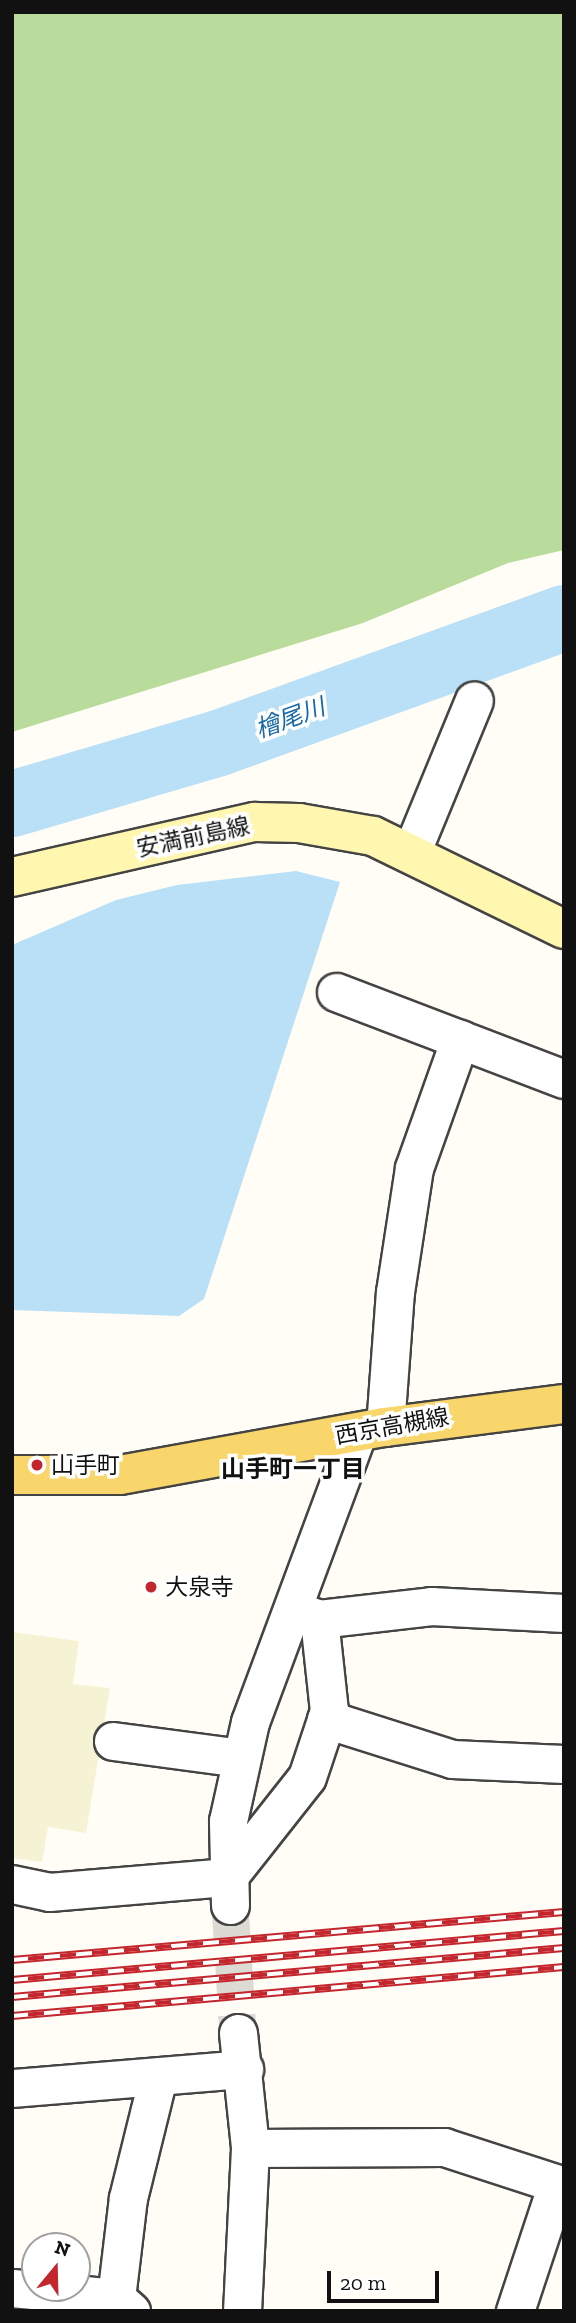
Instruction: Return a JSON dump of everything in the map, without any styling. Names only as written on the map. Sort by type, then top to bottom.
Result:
[{"type":"main road","name":"安満前島線","points":[[12,877],[256,822],[337,829],[411,853],[564,929]]},
{"type":"main road","name":"西京高槻線","points":[[12,1475],[120,1475],[371,1429],[564,1404]]},
{"type":"street","points":[[411,853],[474,699]]},
{"type":"street","points":[[336,992],[564,1079]]},
{"type":"street","points":[[229,1891],[228,1821],[240,1758],[305,1614],[371,1429],[414,1168],[460,1039]]},
{"type":"street","points":[[305,1614],[431,1606],[564,1613]]},
{"type":"street","points":[[229,1891],[307,1777],[326,1719],[305,1614]]},
{"type":"street","points":[[326,1719],[452,1759],[564,1764]]},
{"type":"street","points":[[113,1741],[240,1758]]},
{"type":"street","points":[[12,1884],[49,1892],[229,1891]]},
{"type":"street","points":[[238,2033],[244,2069],[250,2148],[242,2311]]},
{"type":"street","points":[[12,2088],[244,2069]]},
{"type":"street","points":[[12,2288],[123,2305],[128,2198],[158,2077]]},
{"type":"street","points":[[250,2148],[444,2147],[561,2185],[515,2311]]},
{"type":"shaded area","points":[[12,1632],[79,1641],[73,1684],[110,1688],[86,1833],[48,1827],[42,1862],[12,1858]]},
{"type":"green space","points":[[12,12],[564,12],[564,550],[508,563],[363,623],[12,732]]},
{"type":"water","points":[[296,871],[340,882],[204,1299],[179,1316],[12,1310],[12,945],[116,900],[177,885]]},
{"type":"waterway","name":"檜尾川","points":[[12,804],[219,743],[564,618]]},
{"type":"tunnel","points":[[230,1905],[238,2033]]},
{"type":"railway","points":[[12,1960],[564,1912]]},
{"type":"railway","points":[[12,1980],[564,1931]]},
{"type":"railway","points":[[12,1997],[564,1948]]},
{"type":"railway","points":[[12,2016],[564,1967]]},
{"type":"place","name":"山手町","points":[[37,1465]]},
{"type":"place","name":"大泉寺","points":[[151,1587]]},
{"type":"district","name":"山手町一丁目","points":[[293,1469]]}]
